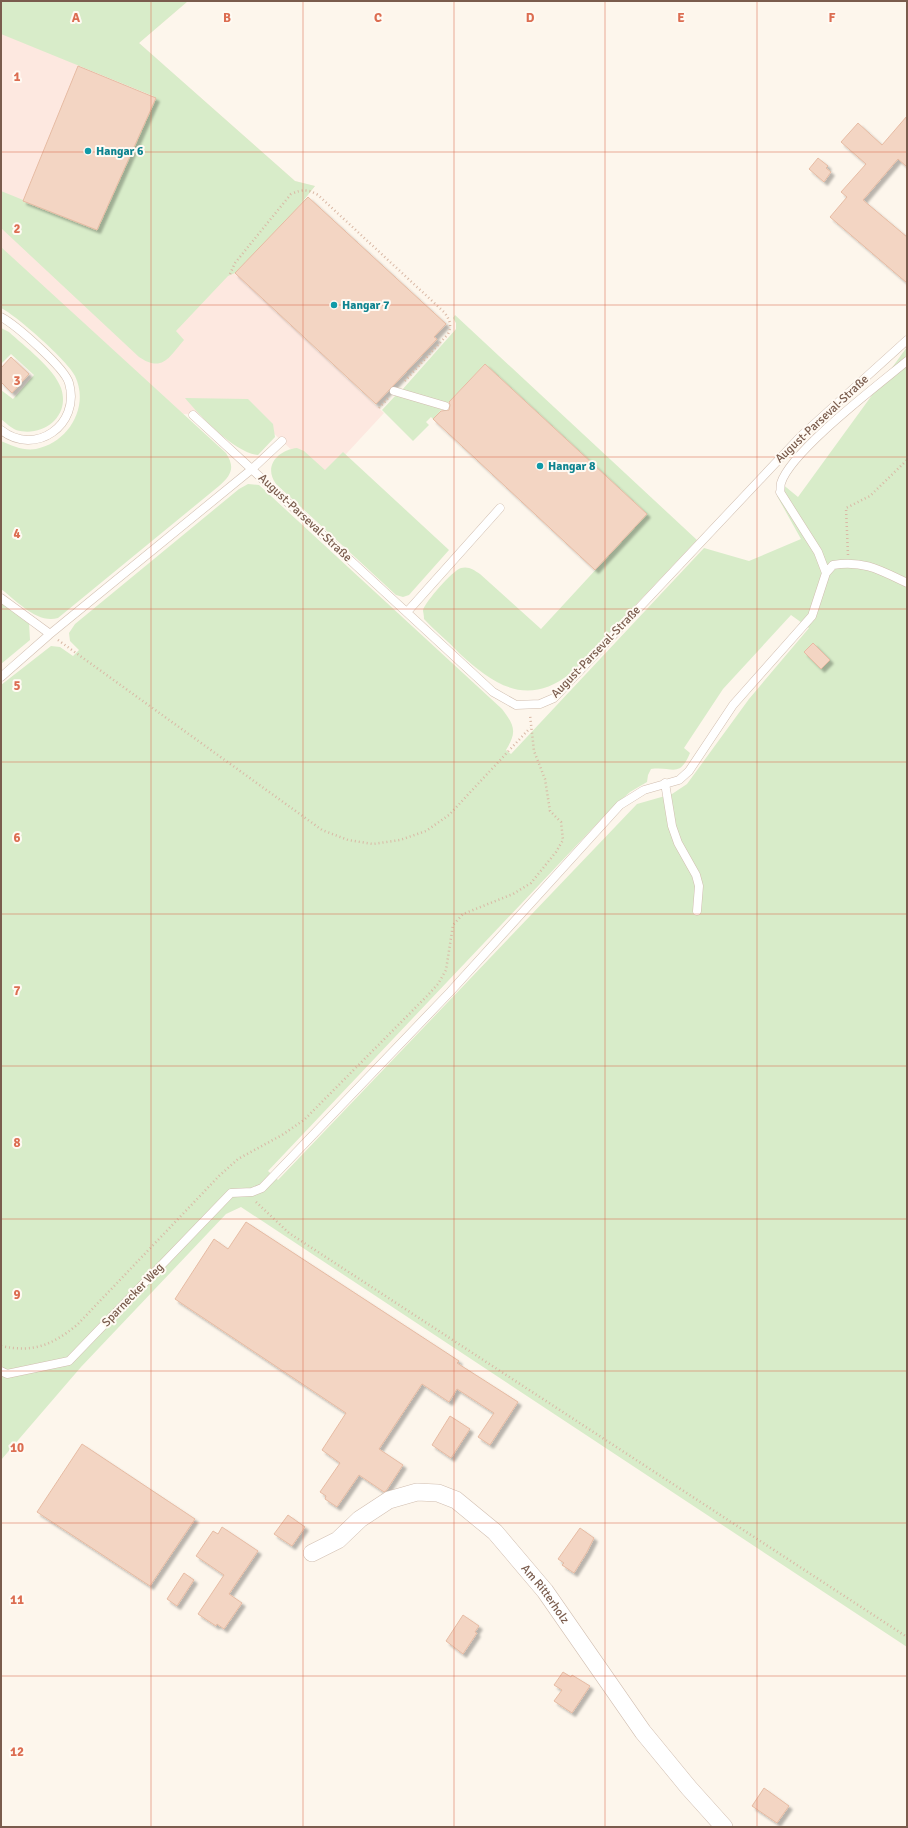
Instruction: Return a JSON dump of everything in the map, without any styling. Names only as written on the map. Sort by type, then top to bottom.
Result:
[{"type":"street","name":"Am Ritterholz","points":[[312,1554],[338,1540],[360,1519],[389,1500],[417,1492],[438,1493],[456,1500],[495,1532],[545,1591],[643,1732],[689,1788],[724,1827]]},
{"type":"lane","points":[[1,317],[26,336],[63,372],[69,382],[71,393],[70,406],[67,416],[61,426],[41,439],[28,440],[14,438],[1,430]]},
{"type":"lane","name":"August-Parseval-Straße","points":[[193,415],[493,692],[516,704],[540,704],[554,698],[801,436],[907,340]]},
{"type":"lane","points":[[826,573],[818,552],[780,492],[781,483],[792,465],[819,436],[907,361]]},
{"type":"lane","points":[[394,391],[445,406]]},
{"type":"lane","points":[[1,677],[50,634],[252,469],[282,441]]},
{"type":"lane","points":[[407,612],[500,508]]},
{"type":"lane","points":[[252,1192],[262,1188],[274,1176],[450,992],[620,805],[644,790],[679,780],[689,771],[733,704],[812,616],[826,573],[833,565],[849,562],[871,566],[907,583]]},
{"type":"lane","points":[[1,598],[50,634]]},
{"type":"lane","points":[[665,783],[672,826],[678,843],[696,875],[699,886],[697,911]]},
{"type":"lane","name":"Sparnecker Weg","points":[[1,1371],[7,1374],[69,1361],[231,1193],[252,1192]]},
{"type":"path","points":[[230,274],[235,263],[291,194],[300,190],[308,190],[318,195],[444,312],[450,320],[451,327],[448,334],[379,408]]},
{"type":"path","points":[[849,562],[846,508],[870,496],[907,460]]},
{"type":"path","points":[[50,634],[322,830],[348,840],[373,844],[400,840],[426,831],[449,815],[530,728]]},
{"type":"path","points":[[1,1346],[18,1350],[35,1348],[58,1340],[77,1325],[219,1176],[238,1159],[282,1135],[304,1120],[427,996],[438,984],[446,970],[453,925],[463,914],[513,894],[531,882],[556,852],[563,840],[561,822],[550,811],[545,779],[534,751],[530,728],[530,704]]},
{"type":"path","points":[[252,1192],[253,1200],[290,1233],[907,1637]]},
{"type":"shaded area","points":[[1,1],[188,1],[139,43],[165,66],[79,66],[23,201],[97,230],[155,100],[167,68],[295,181],[315,186],[296,210],[235,273],[384,413],[323,479],[256,417],[183,414],[1,298]]},
{"type":"green space","points":[[2,1],[188,1],[139,43],[295,181],[315,186],[296,210],[235,273],[228,276],[176,331],[184,340],[165,361],[160,363],[147,362],[139,357],[1,228],[1,191],[97,230],[155,100],[153,96],[1,34]]},
{"type":"green space","points":[[1,247],[226,453],[231,463],[231,471],[227,478],[219,486],[58,618],[42,618],[35,615],[1,589],[1,441],[18,448],[36,449],[58,439],[73,422],[78,411],[80,400],[79,388],[71,369],[63,360],[29,329],[1,308]]},
{"type":"green space","points":[[455,315],[697,540],[571,673],[555,684],[540,689],[525,690],[512,688],[498,683],[485,675],[459,653],[424,619],[423,610],[425,606],[440,587],[457,570],[461,568],[469,568],[480,574],[541,629],[647,514],[485,364],[448,403],[402,390],[456,329],[456,323],[453,318]]},
{"type":"green space","points":[[1,328],[9,332],[45,365],[57,380],[61,388],[63,398],[62,408],[52,423],[44,428],[26,432],[16,430],[1,419],[1,390],[13,399],[34,375],[11,354],[1,364]]},
{"type":"green space","points":[[907,347],[907,1647],[241,1207],[226,1214],[81,1367],[1,1460],[1,685],[51,646],[60,647],[73,656],[79,650],[70,641],[69,633],[75,624],[239,489],[248,484],[259,485],[502,709],[510,720],[513,729],[510,744],[506,750],[511,754],[704,548],[749,561],[801,539],[777,496],[781,483],[798,497]],"holes":[[[791,615],[809,628],[749,699],[687,784],[672,794],[637,804],[278,1180],[268,1171],[610,810],[630,792],[647,782],[651,769],[675,770],[682,766],[690,753],[684,748],[723,689]]]},
{"type":"green space","points":[[396,395],[442,409],[433,419],[431,417],[426,422],[429,425],[413,441],[382,410]]},
{"type":"green space","points":[[185,398],[248,399],[273,424],[275,437],[258,455],[249,453],[239,448],[218,432]]},
{"type":"green space","points":[[297,448],[304,451],[325,470],[343,452],[449,550],[409,595],[403,597],[396,595],[276,484],[272,477],[271,471],[274,460],[284,452]]},
{"type":"green space","points":[[1,602],[29,623],[30,640],[1,664]]},
{"type":"building","name":"Hangar 6","points":[[78,66],[156,98],[97,230],[23,201]]},
{"type":"building","points":[[907,116],[907,167],[898,159],[863,200],[907,237],[907,283],[830,217],[847,197],[841,192],[866,164],[841,142],[858,123],[882,145]]},
{"type":"building","points":[[818,158],[828,166],[826,168],[831,172],[824,182],[809,169]]},
{"type":"building","name":"Hangar 7","points":[[308,197],[446,324],[434,337],[437,339],[376,404],[235,273]]},
{"type":"building","points":[[11,357],[29,374],[12,393],[1,382],[1,368]]},
{"type":"building","name":"Hangar 8","points":[[485,364],[647,514],[595,570],[433,419],[441,411],[449,410],[449,402]]},
{"type":"building","points":[[813,643],[830,660],[821,669],[804,652]]},
{"type":"building","points":[[246,1222],[459,1361],[457,1363],[518,1402],[490,1445],[478,1437],[494,1413],[457,1389],[449,1402],[422,1384],[379,1449],[403,1465],[386,1491],[384,1492],[359,1475],[337,1507],[325,1499],[326,1496],[320,1492],[340,1463],[322,1450],[346,1413],[175,1299],[214,1239],[228,1249]]},
{"type":"building","points":[[450,1416],[470,1429],[451,1458],[432,1445]]},
{"type":"building","points":[[82,1444],[195,1519],[150,1586],[37,1512]]},
{"type":"building","points":[[288,1515],[305,1527],[292,1546],[274,1534]]},
{"type":"building","points":[[222,1527],[258,1551],[229,1594],[242,1603],[224,1629],[217,1624],[216,1626],[198,1614],[224,1575],[196,1556],[213,1531],[218,1534]]},
{"type":"building","points":[[580,1528],[594,1538],[574,1573],[562,1565],[564,1563],[558,1559]]},
{"type":"building","points":[[184,1573],[194,1580],[177,1606],[167,1599]]},
{"type":"building","points":[[463,1615],[479,1626],[475,1632],[477,1633],[463,1654],[446,1641]]},
{"type":"building","points":[[563,1672],[571,1677],[572,1675],[590,1686],[572,1713],[554,1701],[562,1690],[554,1685]]},
{"type":"building","points":[[764,1788],[789,1806],[777,1823],[752,1806]]},
{"type":"place","name":"Hangar 6","points":[[88,151]]},
{"type":"place","name":"Hangar 7","points":[[334,305]]},
{"type":"place","name":"Hangar 8","points":[[540,466]]}]
